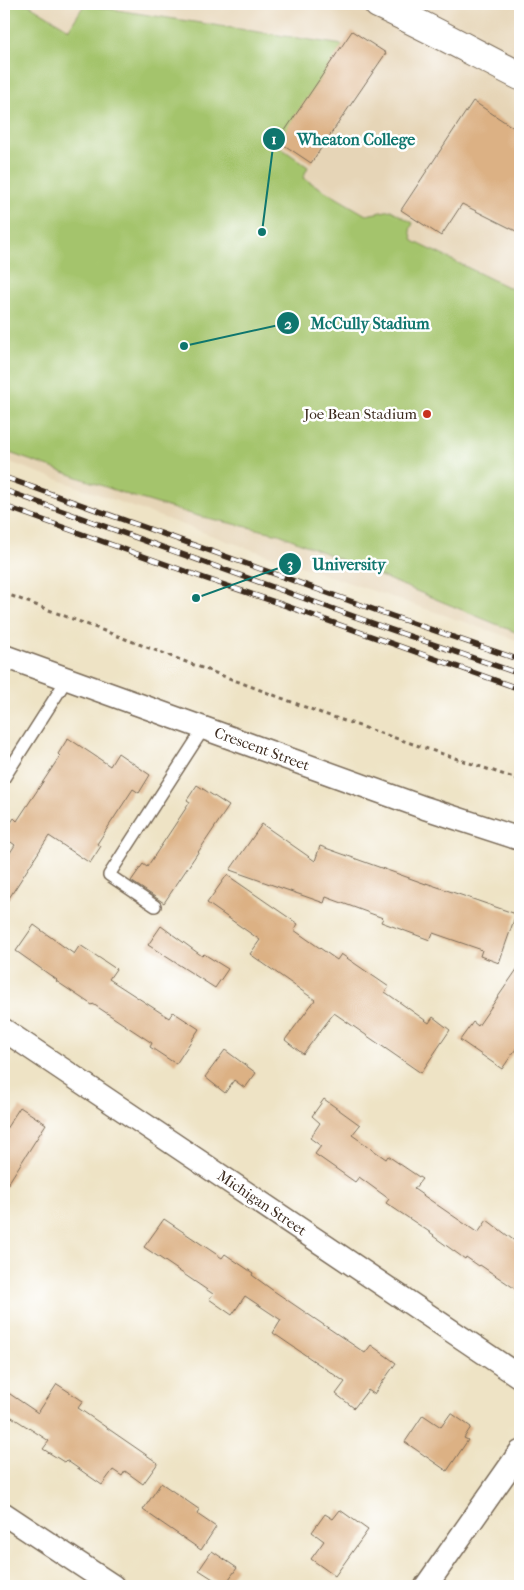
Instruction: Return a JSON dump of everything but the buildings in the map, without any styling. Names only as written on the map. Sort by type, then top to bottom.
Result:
[{"type":"street","points":[[378,4],[430,28],[520,76]]},
{"type":"street","name":"Crescent Street","points":[[4,656],[416,804],[520,839]]},
{"type":"street","name":"Michigan Street","points":[[4,1030],[520,1377]]},
{"type":"street","points":[[426,1586],[520,1452]]},
{"type":"street","points":[[4,1514],[113,1586]]},
{"type":"lane","points":[[4,778],[67,679]]},
{"type":"lane","points":[[155,906],[108,875],[204,728]]},
{"type":"path","points":[[4,593],[321,713],[520,780]]},
{"type":"shaded area","points":[[4,4],[520,4],[520,641],[227,541],[4,460]]},
{"type":"green space","points":[[4,4],[28,4],[69,29],[84,5],[343,45],[277,145],[308,167],[303,178],[366,215],[391,210],[413,223],[410,230],[413,241],[520,293],[520,634],[279,534],[198,516],[131,496],[4,451]]},
{"type":"railway","points":[[4,477],[520,660]]},
{"type":"railway","points":[[4,490],[389,629],[520,674]]},
{"type":"railway","points":[[4,506],[520,689]]},
{"type":"place","name":"Wheaton College","points":[[262,232]]},
{"type":"place","name":"McCully Stadium","points":[[184,346]]},
{"type":"place","name":"Joe Bean Stadium","points":[[427,414]]},
{"type":"place","name":"University","points":[[196,598]]}]
